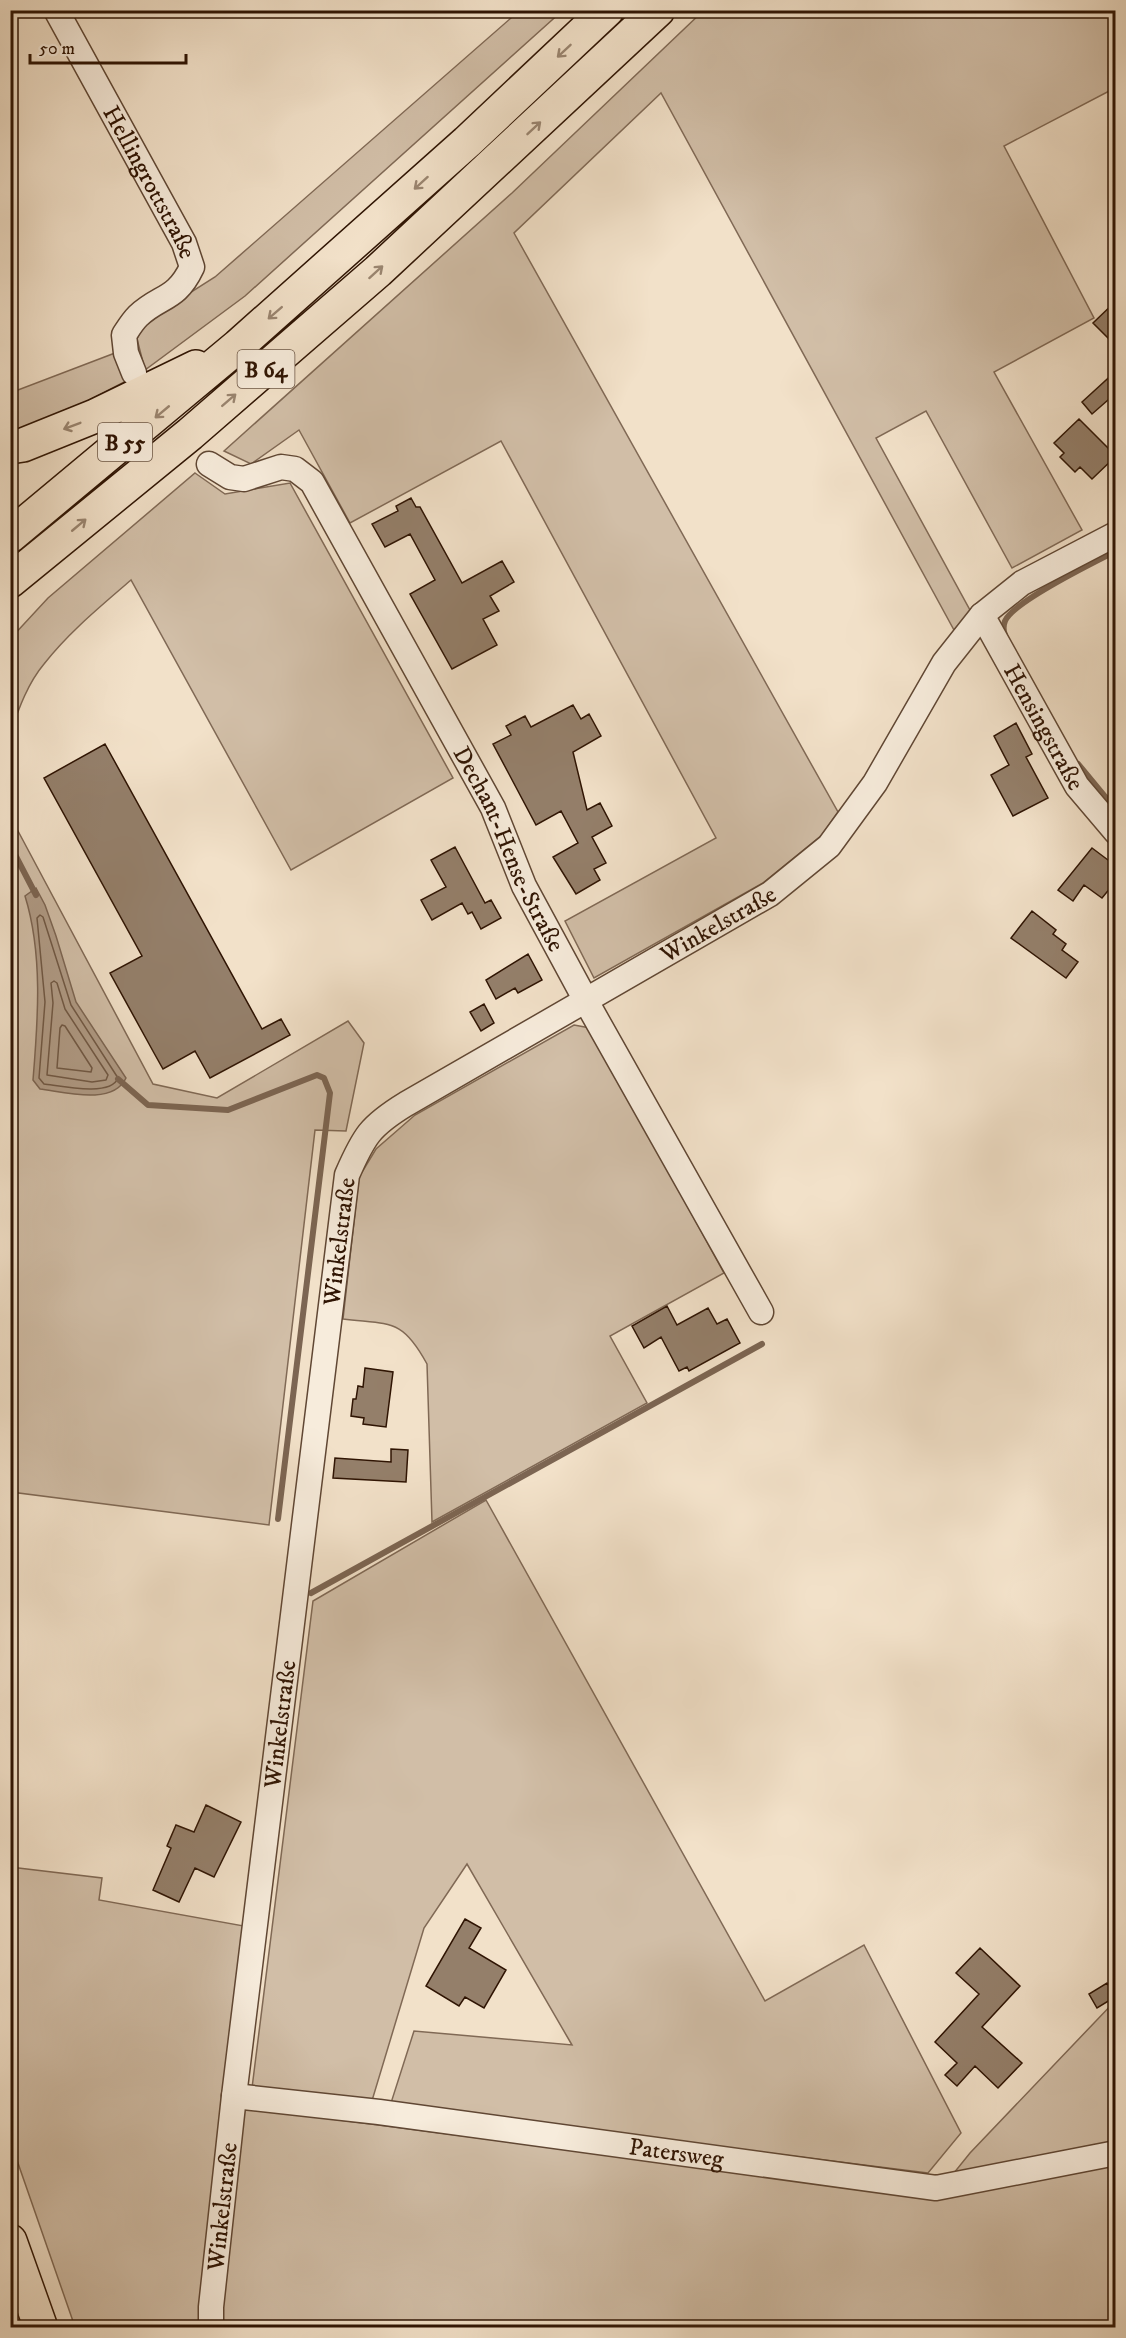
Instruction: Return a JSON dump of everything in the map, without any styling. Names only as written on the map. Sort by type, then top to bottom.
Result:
[{"type":"main road","name":"B 64","points":[[10,447],[23,445],[95,416],[238,346],[467,142],[607,10]]},
{"type":"main road","name":"B 64","points":[[10,597],[22,572],[190,434],[378,271],[658,10]]},
{"type":"main road","name":"B 55","points":[[10,536],[238,346]]},
{"type":"main road","points":[[10,2241],[41,2328]]},
{"type":"street","name":"Hellingrottstraße","points":[[56,10],[184,243],[192,267],[186,280],[175,292],[138,316],[124,335],[126,352],[134,373]]},
{"type":"street","name":"Dechant-Hense-Straße","points":[[209,464],[230,477],[244,479],[281,467],[295,470],[312,482],[493,808],[525,886],[585,999],[761,1312]]},
{"type":"street","name":"Winkelstraße","points":[[211,2328],[211,2307],[234,2096],[347,1174],[363,1140],[382,1119],[585,999],[770,894],[829,846],[875,783],[944,663],[982,615],[1022,583],[1116,534]]},
{"type":"street","name":"Hensingstraße","points":[[982,615],[1077,786],[1116,832]]},
{"type":"street","name":"Patersweg","points":[[234,2096],[379,2112],[936,2188],[1116,2153]]},
{"type":"shaded area","points":[[519,11],[562,11],[245,296],[145,370],[137,339],[144,322],[215,277]]},
{"type":"shaded area","points":[[703,11],[1115,11],[1115,88],[1004,146],[1094,318],[994,372],[1082,530],[1012,568],[926,411],[876,438],[971,612],[954,630],[661,93],[514,233],[838,812],[822,835],[763,883],[594,978],[565,921],[716,838],[501,441],[350,523],[299,430],[251,464],[224,451],[512,193]]},
{"type":"shaded area","points":[[115,353],[130,379],[61,415],[11,432],[10,393]]},
{"type":"shaded area","points":[[195,473],[225,494],[290,483],[453,778],[291,870],[131,580],[75,630],[38,671],[11,731],[11,638],[48,598]]},
{"type":"shaded area","points":[[10,816],[153,1084],[217,1098],[348,1021],[364,1043],[346,1131],[315,1130],[269,1525],[11,1492]]},
{"type":"shaded area","points":[[574,1025],[590,1028],[724,1273],[610,1336],[647,1403],[432,1522],[427,1364],[410,1338],[394,1326],[343,1319],[359,1177],[376,1149],[415,1115]]},
{"type":"shaded area","points":[[486,1500],[765,2001],[864,1945],[961,2133],[928,2173],[390,2106],[414,2031],[572,2045],[467,1864],[424,1928],[371,2104],[252,2088],[313,1601]]},
{"type":"shaded area","points":[[10,1867],[102,1878],[99,1900],[244,1926],[224,2105],[933,2197],[1115,2162],[1115,2327],[75,2327],[11,2143]]},
{"type":"shaded area","points":[[1115,2001],[1115,2146],[949,2179],[970,2153]]},
{"type":"water","points":[[36,888],[56,936],[76,1002],[126,1078],[120,1087],[110,1092],[87,1095],[40,1089],[33,1080],[37,964],[31,918],[25,896]]},
{"type":"building","points":[[1116,301],[1116,346],[1093,323]]},
{"type":"building","points":[[1116,371],[1116,393],[1092,414],[1082,402]]},
{"type":"building","points":[[1079,419],[1116,456],[1092,479],[1080,467],[1075,472],[1060,457],[1064,453],[1054,443]]},
{"type":"building","points":[[411,498],[416,507],[420,507],[462,583],[502,561],[514,582],[490,596],[499,611],[483,619],[497,645],[452,669],[410,594],[435,580],[410,534],[385,547],[372,524],[398,511],[396,506]]},
{"type":"building","points":[[573,705],[581,719],[589,714],[601,736],[573,752],[587,810],[600,803],[612,826],[592,837],[606,863],[594,869],[600,880],[576,894],[553,857],[578,843],[561,811],[536,825],[493,744],[511,735],[506,726],[525,716],[531,727]]},
{"type":"building","points":[[1016,723],[1032,754],[1026,757],[1048,798],[1013,816],[991,775],[1009,765],[994,736]]},
{"type":"building","points":[[105,744],[262,1029],[281,1019],[290,1035],[210,1078],[195,1051],[163,1069],[154,1053],[110,973],[142,956],[44,778]]},
{"type":"building","points":[[455,847],[485,903],[491,900],[501,918],[481,929],[472,912],[468,914],[462,903],[432,920],[421,900],[446,887],[431,860]]},
{"type":"building","points":[[1092,848],[1116,866],[1116,881],[1102,898],[1084,885],[1073,901],[1058,890]]},
{"type":"building","points":[[1032,911],[1056,930],[1053,934],[1066,944],[1062,950],[1078,962],[1066,978],[1011,938]]},
{"type":"building","points":[[528,954],[542,980],[518,993],[515,988],[496,999],[486,980]]},
{"type":"building","points":[[484,1004],[494,1023],[481,1031],[470,1012]]},
{"type":"building","points":[[667,1306],[677,1325],[708,1308],[717,1324],[727,1319],[740,1343],[689,1371],[687,1367],[679,1371],[661,1337],[644,1348],[632,1326]]},
{"type":"building","points":[[365,1368],[393,1372],[386,1427],[363,1424],[364,1418],[351,1416],[353,1399],[356,1399],[358,1386],[363,1387]]},
{"type":"building","points":[[391,1449],[408,1450],[406,1482],[333,1478],[335,1458],[391,1462]]},
{"type":"building","points":[[206,1805],[241,1822],[214,1877],[195,1868],[179,1902],[153,1890],[171,1848],[167,1846],[176,1825],[194,1832]]},
{"type":"building","points":[[465,1919],[481,1928],[469,1948],[506,1970],[484,2008],[465,1997],[459,2006],[426,1986]]},
{"type":"building","points":[[980,1948],[1020,1986],[982,2027],[1022,2063],[998,2088],[975,2066],[957,2086],[945,2075],[957,2063],[935,2042],[979,1994],[956,1973]]},
{"type":"building","points":[[1107,1983],[1115,1997],[1097,2008],[1089,1994]]},
{"type":"waterway","points":[[1005,635],[1005,621],[1011,613],[1038,593],[1116,551]]},
{"type":"waterway","points":[[1078,764],[1116,810]]},
{"type":"waterway","points":[[10,845],[36,895]]},
{"type":"waterway","points":[[118,1079],[148,1105],[228,1110],[317,1075],[324,1078],[330,1093],[278,1519]]},
{"type":"waterway","points":[[311,1593],[762,1344]]}]
